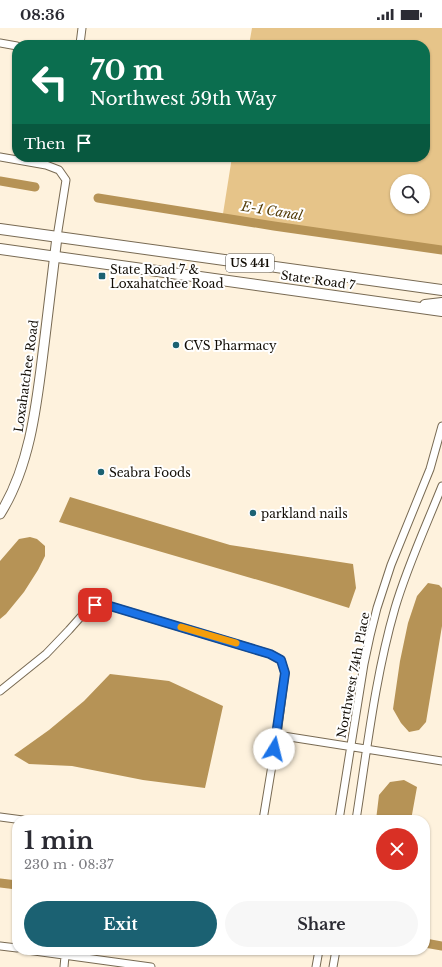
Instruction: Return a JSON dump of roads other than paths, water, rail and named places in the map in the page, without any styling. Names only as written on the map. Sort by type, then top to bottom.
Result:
[{"type":"main road","name":"State Road 7","points":[[0,229],[442,290]]},
{"type":"main road","name":"Loxahatchee Road","points":[[0,514],[17,482],[28,448],[39,385],[58,237]]},
{"type":"main road","name":"State Road 7","points":[[0,249],[442,311]]},
{"type":"main road","points":[[411,307],[442,303]]},
{"type":"street","points":[[80,40],[82,28]]},
{"type":"street","points":[[0,43],[12,45]]},
{"type":"street","points":[[0,158],[12,160]]},
{"type":"street","points":[[26,162],[46,165],[59,170],[66,180],[58,237]]},
{"type":"street","name":"Northwest 74th Place","points":[[340,815],[364,664],[377,608],[391,565],[430,469],[442,426]]},
{"type":"street","points":[[357,815],[384,650],[395,607],[442,486]]},
{"type":"street","points":[[0,691],[46,654],[85,612],[95,605],[118,608],[270,654],[281,660],[285,673],[277,735],[264,815]]},
{"type":"street","points":[[277,735],[442,761]]},
{"type":"street","points":[[0,817],[12,819]]},
{"type":"street","points":[[0,946],[12,947]]},
{"type":"street","points":[[59,955],[151,967]]},
{"type":"street","points":[[316,967],[317,955]]},
{"type":"street","points":[[333,967],[335,955]]},
{"type":"street","points":[[64,967],[65,956]]},
{"type":"waterway","name":"E-1 Canal","points":[[0,181],[35,187]]},
{"type":"waterway","name":"E-1 Canal","points":[[98,198],[274,226],[442,250]]},
{"type":"waterway","points":[[0,883],[12,884]]},
{"type":"waterway","points":[[430,944],[442,946]]},
{"type":"place","name":"State Road 7 & Loxahatchee Road","points":[[102,276]]},
{"type":"place","name":"CVS Pharmacy","points":[[176,345]]},
{"type":"place","name":"Seabra Foods","points":[[101,472]]},
{"type":"place","name":"parkland nails","points":[[253,513]]}]
